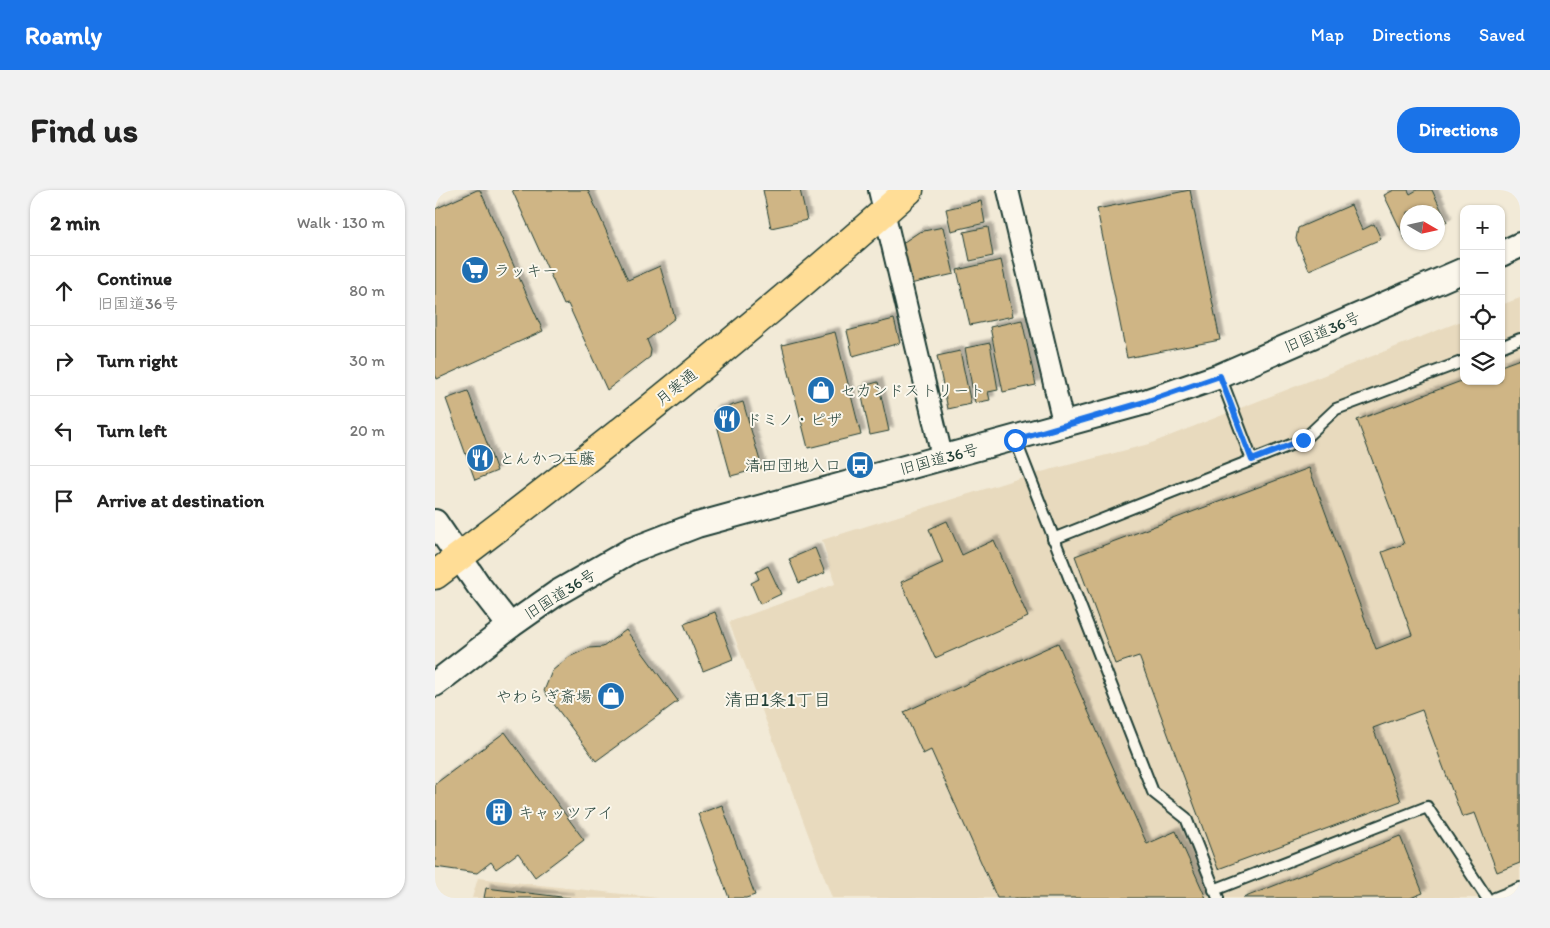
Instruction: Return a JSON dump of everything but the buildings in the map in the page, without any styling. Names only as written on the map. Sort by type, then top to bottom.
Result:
[{"type":"highway","name":"月寒通","points":[[435,575],[686,380],[797,290],[881,201],[909,190]]},
{"type":"street","points":[[1008,190],[1064,426]]},
{"type":"street","points":[[881,201],[942,456]]},
{"type":"street","points":[[1505,252],[1520,245]]},
{"type":"street","name":"旧国道36号","points":[[435,684],[510,626],[550,598],[632,550],[697,525],[942,456],[1015,440],[1145,402],[1220,376],[1460,272]]},
{"type":"street","points":[[435,522],[510,626]]},
{"type":"lane","points":[[1505,345],[1520,340]]},
{"type":"lane","points":[[1053,539],[1303,440],[1336,409],[1460,362]]},
{"type":"lane","points":[[1220,376],[1252,460]]},
{"type":"lane","points":[[1015,440],[1153,792],[1186,818],[1216,894],[1427,808],[1487,898]]},
{"type":"lane","points":[[1495,898],[1520,888]]},
{"type":"shaded area","points":[[1520,298],[1520,898],[832,898],[729,622],[835,584],[822,540],[1026,476],[1149,444],[1460,322],[1460,385],[1505,385],[1505,304]]},
{"type":"shaded area","points":[[478,878],[658,898],[472,898]]},
{"type":"place","name":"ラッキー","points":[[475,270]]},
{"type":"place","name":"セカンドストリート","points":[[821,390]]},
{"type":"place","name":"ドミノ・ピザ","points":[[727,419]]},
{"type":"place","name":"とんかつ玉藤","points":[[480,458]]},
{"type":"place","name":"清田団地入口","points":[[860,465]]},
{"type":"place","name":"やわらぎ斎場","points":[[611,696]]},
{"type":"place","name":"キャッツアイ","points":[[499,812]]},
{"type":"district","name":"清田1条1丁目","points":[[778,700]]},
{"type":"route","points":[[1015,440],[1145,402],[1220,376],[1252,460],[1303,440]]}]
